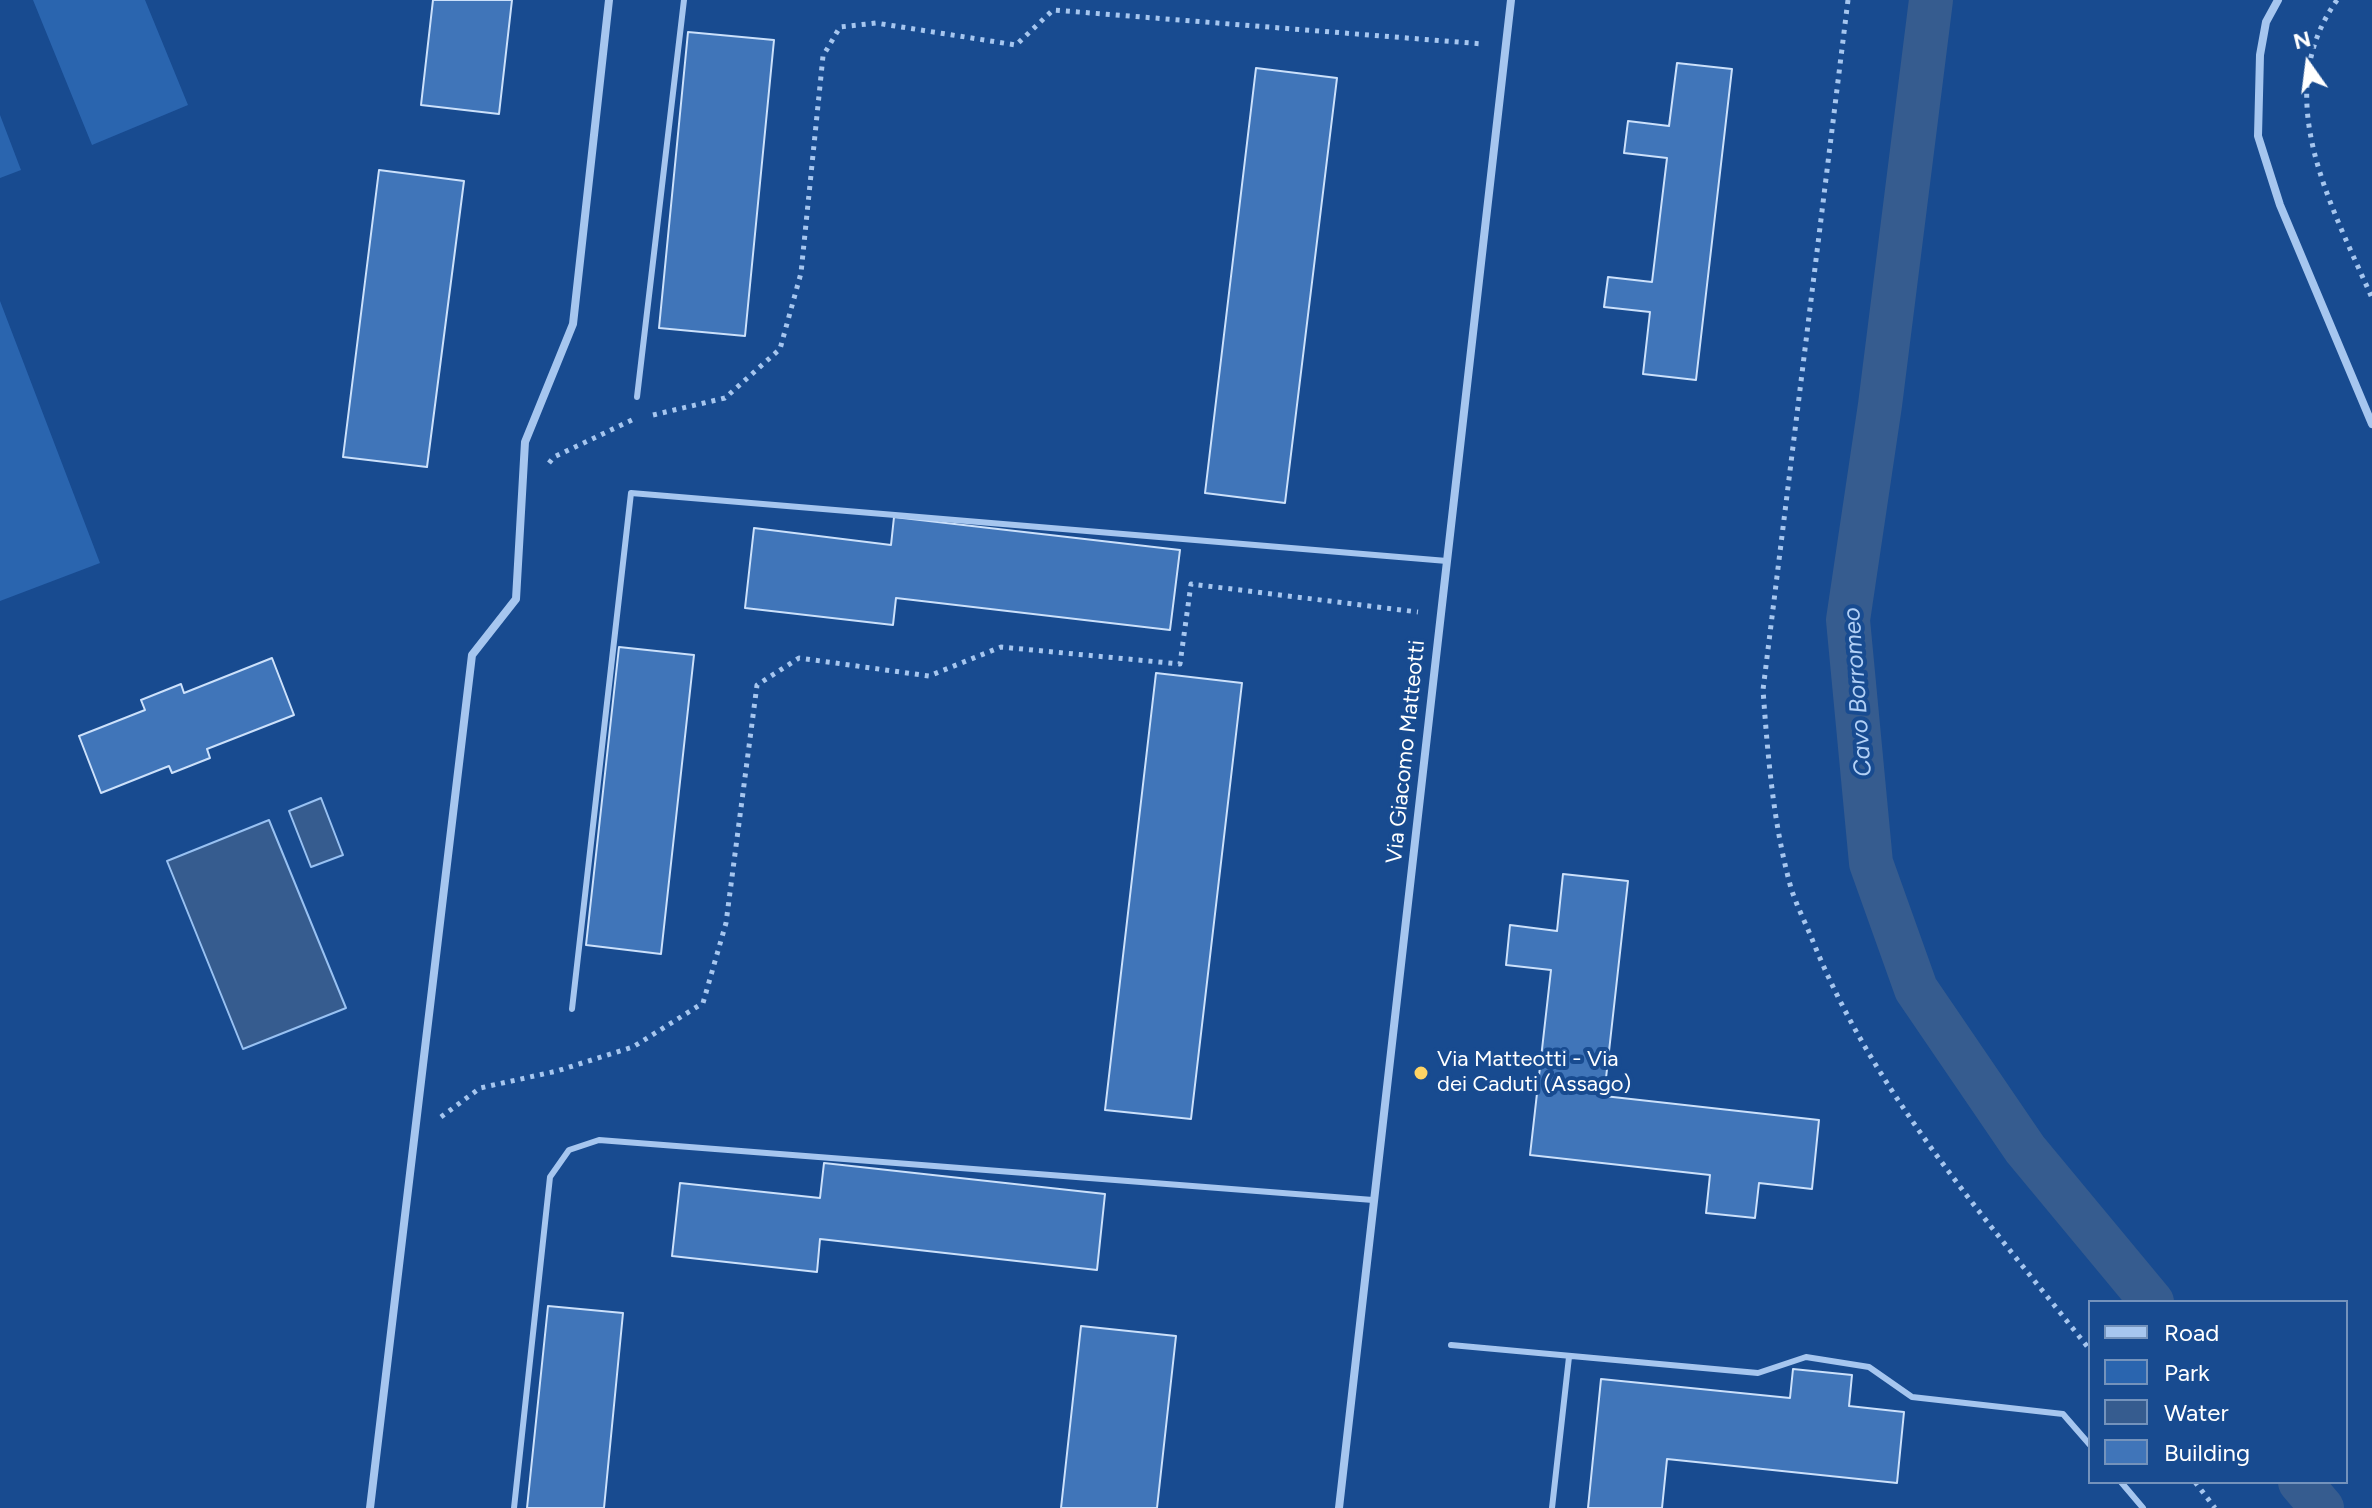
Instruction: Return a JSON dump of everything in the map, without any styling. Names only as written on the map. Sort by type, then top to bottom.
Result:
[{"type":"street","points":[[370,1508],[472,655],[516,599],[525,442],[573,324],[609,0]]},
{"type":"street","name":"Via Giacomo Matteotti","points":[[1339,1508],[1511,0]]},
{"type":"street","points":[[2278,0],[2266,22],[2260,55],[2258,136],[2280,205],[2372,424]]},
{"type":"lane","points":[[637,397],[684,0]]},
{"type":"lane","points":[[572,1009],[631,493],[1447,561]]},
{"type":"lane","points":[[514,1508],[550,1177],[569,1150],[599,1140],[1373,1200]]},
{"type":"lane","points":[[1451,1345],[1758,1373],[1806,1357],[1869,1367],[1912,1397],[2063,1414],[2088,1443]]},
{"type":"lane","points":[[1552,1508],[1569,1357]]},
{"type":"lane","points":[[2123,1484],[2143,1508]]},
{"type":"path","points":[[1848,0],[1763,690],[1771,797],[1792,890],[1833,989],[1878,1071],[1931,1150],[2088,1347]]},
{"type":"path","points":[[2337,0],[2313,46],[2304,89],[2309,136],[2325,189],[2372,298]]},
{"type":"path","points":[[651,415],[725,398],[780,349],[801,273],[823,56],[840,27],[876,23],[1016,45],[1053,10],[1506,46]]},
{"type":"path","points":[[522,494],[554,457],[622,422],[637,419]]},
{"type":"path","points":[[414,1137],[480,1088],[557,1071],[633,1047],[703,1003],[726,923],[757,685],[799,658],[929,676],[1001,647],[1180,664],[1191,584],[1439,615]]},
{"type":"path","points":[[2197,1484],[2215,1508]]},
{"type":"green space","points":[[33,0],[145,0],[188,105],[92,145]]},
{"type":"green space","points":[[0,115],[21,170],[0,178]]},
{"type":"green space","points":[[0,301],[100,563],[0,601]]},
{"type":"water","points":[[321,798],[343,855],[311,867],[289,811]]},
{"type":"water","points":[[269,820],[346,1008],[243,1049],[167,861]]},
{"type":"building","points":[[433,0],[512,0],[499,114],[421,105]]},
{"type":"building","points":[[688,32],[774,40],[745,336],[659,328]]},
{"type":"building","points":[[1677,63],[1732,69],[1696,380],[1643,374],[1650,312],[1604,307],[1608,277],[1652,282],[1667,158],[1624,153],[1628,121],[1669,126]]},
{"type":"building","points":[[1256,68],[1337,78],[1285,503],[1205,493]]},
{"type":"building","points":[[379,170],[464,181],[427,467],[343,457]]},
{"type":"building","points":[[894,517],[1180,550],[1170,630],[896,598],[893,625],[745,608],[754,528],[891,545]]},
{"type":"building","points":[[619,647],[694,655],[661,954],[586,945]]},
{"type":"building","points":[[272,658],[294,715],[207,749],[210,758],[172,773],[169,766],[101,793],[79,736],[145,710],[141,700],[181,684],[184,693]]},
{"type":"building","points":[[1156,673],[1242,683],[1191,1119],[1105,1110]]},
{"type":"building","points":[[1563,874],[1628,881],[1604,1096],[1819,1120],[1812,1189],[1759,1183],[1755,1218],[1706,1213],[1710,1175],[1530,1155],[1551,970],[1506,965],[1510,925],[1557,931]]},
{"type":"building","points":[[824,1163],[1105,1194],[1097,1270],[820,1239],[817,1272],[672,1256],[680,1183],[820,1198]]},
{"type":"building","points":[[548,1306],[623,1313],[604,1508],[527,1508]]},
{"type":"building","points":[[1081,1326],[1176,1336],[1157,1508],[1061,1508]]},
{"type":"building","points":[[1793,1369],[1852,1375],[1849,1406],[1904,1412],[1897,1483],[1667,1459],[1662,1508],[1588,1508],[1601,1379],[1790,1398]]},
{"type":"waterway","name":"Cavo Borromeo","points":[[1931,0],[1880,405],[1848,620],[1871,863],[1916,989],[2025,1149],[2150,1300]]},
{"type":"waterway","name":"Cavo Borromeo","points":[[2302,1484],[2322,1508]]},
{"type":"place","name":"Via Matteotti - Via dei Caduti (Assago)","points":[[1421,1073]]}]
